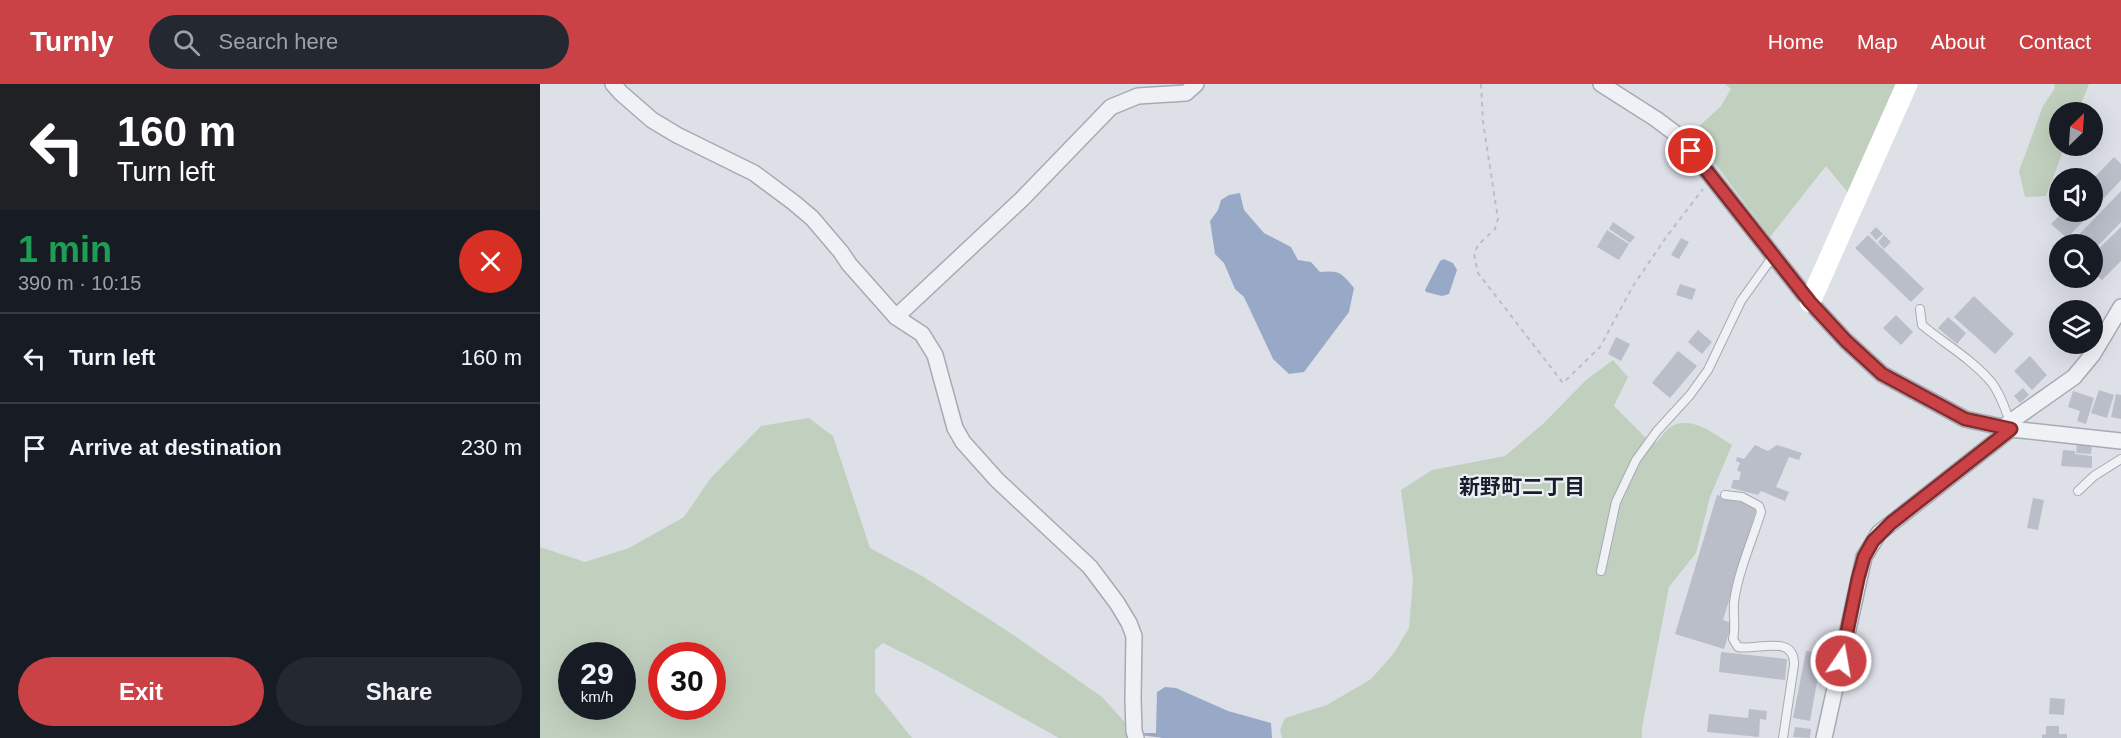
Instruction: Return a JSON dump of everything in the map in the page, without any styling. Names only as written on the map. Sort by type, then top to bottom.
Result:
[{"type":"street","points":[[613,84],[652,120],[753,173],[793,202],[812,218],[896,317],[922,334],[934,355],[955,428],[963,442],[997,480],[1090,567],[1129,623],[1134,636],[1133,699],[1136,738]]},
{"type":"street","points":[[896,317],[1022,200],[1111,107],[1138,96],[1186,93],[1196,84]]},
{"type":"street","points":[[1601,84],[1680,137],[1810,302],[1846,341],[1882,374],[1965,419],[2121,441]]},
{"type":"street","points":[[1810,302],[1907,84]]},
{"type":"street","points":[[1824,738],[1858,579],[1868,549],[1885,528],[2008,426],[2074,377],[2093,354],[2121,308]]},
{"type":"lane","points":[[1601,570],[1616,501],[1636,460],[1708,370],[1741,301],[1774,255]]},
{"type":"lane","points":[[1920,309],[1922,325],[1992,383],[2002,399],[2008,426]]},
{"type":"lane","points":[[2078,491],[2094,476],[2121,459]]},
{"type":"lane","points":[[1725,495],[1742,496],[1759,506],[1761,512],[1736,595],[1734,606],[1736,627],[1733,639],[1738,647],[1746,649],[1774,645],[1791,652],[1794,666],[1783,738]]},
{"type":"path","points":[[1481,84],[1483,122],[1498,219],[1495,229],[1478,245],[1474,254],[1478,273],[1563,383],[1600,347],[1644,269],[1697,194],[1713,179]]},
{"type":"green space","points":[[1725,84],[1897,84],[1849,194],[1826,166],[1770,237],[1692,133],[1721,106],[1731,89]]},
{"type":"green space","points":[[2054,84],[2089,84],[2082,102],[2049,102],[2049,156],[2061,156],[2057,168],[2049,168],[2049,188],[2046,196],[2025,197],[2019,171],[2043,106],[2055,88]]},
{"type":"green space","points":[[1613,360],[1628,377],[1614,406],[1645,437],[1657,442],[1672,426],[1689,423],[1712,432],[1732,445],[1710,497],[1696,553],[1669,587],[1642,738],[1282,738],[1280,730],[1285,718],[1327,705],[1371,679],[1394,653],[1409,628],[1413,580],[1401,490],[1432,470],[1505,456],[1544,423],[1586,380]]},
{"type":"green space","points":[[809,418],[833,436],[870,548],[922,576],[1012,634],[1102,697],[1139,738],[1059,738],[883,643],[875,650],[875,692],[912,738],[540,738],[540,547],[585,562],[629,548],[684,517],[710,479],[761,426]]},
{"type":"water","points":[[1240,193],[1244,210],[1264,233],[1291,247],[1298,260],[1311,262],[1320,272],[1340,274],[1354,288],[1349,312],[1304,372],[1289,374],[1273,359],[1244,297],[1235,289],[1224,263],[1215,254],[1210,221],[1218,210],[1221,200],[1229,195]]},
{"type":"water","points":[[1444,259],[1453,263],[1457,270],[1449,294],[1442,296],[1426,292],[1440,261]]},
{"type":"water","points":[[1165,687],[1176,688],[1228,711],[1271,723],[1272,738],[1163,738],[1140,735],[1140,733],[1156,733],[1157,692]]},
{"type":"building","points":[[2114,157],[2121,164],[2121,180],[2103,199],[2103,168]]},
{"type":"building","points":[[2121,191],[2121,222],[2103,241],[2103,234],[2080,234],[2091,222],[2103,222],[2103,210]]},
{"type":"building","points":[[1613,222],[1635,237],[1630,243],[1609,229]]},
{"type":"building","points":[[2053,222],[2082,222],[2071,234],[2062,234],[2051,224]]},
{"type":"building","points":[[1876,227],[1883,234],[1876,240],[1870,233]]},
{"type":"building","points":[[2121,227],[2121,261],[2103,279],[2103,244]]},
{"type":"building","points":[[1607,230],[1629,244],[1619,260],[1597,247]]},
{"type":"building","points":[[1868,235],[1924,289],[1911,302],[1855,248]]},
{"type":"building","points":[[1884,235],[1891,242],[1884,249],[1878,242]]},
{"type":"building","points":[[1681,238],[1689,242],[1679,259],[1671,255]]},
{"type":"building","points":[[1680,284],[1696,289],[1692,300],[1676,295]]},
{"type":"building","points":[[1974,296],[2014,334],[1995,354],[1954,317]]},
{"type":"building","points":[[1896,315],[1913,332],[1901,345],[1883,328]]},
{"type":"building","points":[[1948,317],[1966,333],[1957,344],[1938,328]]},
{"type":"building","points":[[1698,330],[1712,342],[1702,354],[1688,342]]},
{"type":"building","points":[[1616,337],[1630,344],[1621,361],[1608,354]]},
{"type":"building","points":[[1678,351],[1697,366],[1670,398],[1652,383]]},
{"type":"building","points":[[2030,356],[2047,375],[2032,390],[2014,371]]},
{"type":"building","points":[[2023,388],[2029,395],[2020,403],[2014,396]]},
{"type":"building","points":[[2099,390],[2114,395],[2107,418],[2091,413]]},
{"type":"building","points":[[2073,391],[2094,398],[2086,424],[2077,421],[2080,411],[2068,407]]},
{"type":"building","points":[[2116,394],[2121,395],[2121,419],[2111,417]]},
{"type":"building","points":[[2077,444],[2092,445],[2091,454],[2076,453]]},
{"type":"building","points":[[1755,445],[1768,451],[1777,445],[1802,453],[1799,460],[1789,457],[1776,487],[1789,492],[1785,501],[1761,491],[1758,495],[1731,488],[1733,480],[1739,480],[1741,473],[1737,470],[1740,463],[1736,461],[1737,457],[1744,459]]},
{"type":"building","points":[[2063,450],[2092,456],[2092,468],[2061,466]]},
{"type":"building","points":[[1717,495],[1757,507],[1723,620],[1732,623],[1724,649],[1675,634]]},
{"type":"building","points":[[2033,498],[2044,500],[2038,530],[2027,528]]},
{"type":"building","points":[[1806,651],[1822,654],[1810,721],[1793,718]]},
{"type":"building","points":[[1721,652],[1787,659],[1785,680],[1719,672]]},
{"type":"building","points":[[2050,698],[2065,699],[2064,715],[2049,714]]},
{"type":"building","points":[[1749,709],[1767,711],[1766,720],[1760,719],[1759,737],[1707,732],[1709,714],[1748,718]]},
{"type":"building","points":[[2046,726],[2059,726],[2059,734],[2067,734],[2067,738],[2042,738],[2042,735],[2046,734]]},
{"type":"building","points":[[1795,727],[1811,729],[1810,738],[1793,737]]},
{"type":"district","name":"新野町二丁目","points":[[1522,487]]},
{"type":"route","points":[[1691,151],[1810,302],[1846,341],[1882,374],[1965,419],[2011,429],[1891,523],[1873,541],[1864,557],[1858,579],[1841,661]]}]
